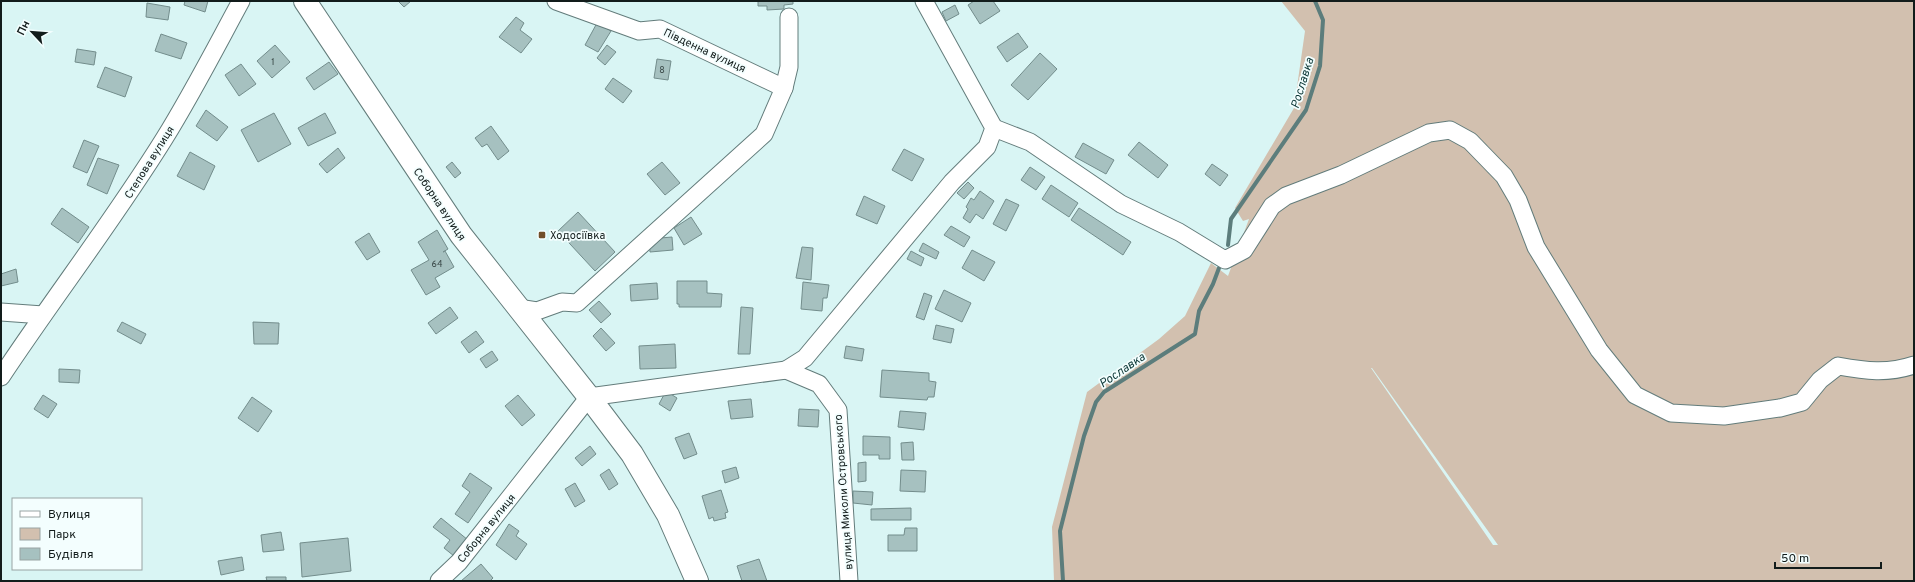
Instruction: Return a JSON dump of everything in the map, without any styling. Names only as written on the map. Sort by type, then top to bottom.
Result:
[{"type":"street","name":"Степова вулиця","points":[[1,377],[43,315],[106,228],[165,138],[241,1]]},
{"type":"street","name":"Соборна вулиця","points":[[305,1],[461,235],[632,454],[668,515],[697,581]]},
{"type":"street","name":"Південна вулиця","points":[[556,1],[639,31],[660,29],[784,88]]},
{"type":"street","points":[[924,1],[994,128],[1030,142],[1120,204],[1179,232],[1225,260],[1244,250],[1272,206],[1286,196],[1341,175],[1429,133],[1450,130],[1470,141],[1504,176],[1518,200],[1536,247],[1599,350],[1635,395],[1671,413],[1724,416],[1780,408],[1802,402],[1820,380],[1838,366],[1869,372],[1899,370],[1914,365]]},
{"type":"street","points":[[518,308],[537,311],[562,302],[577,303],[764,134],[784,88],[789,67],[789,17]]},
{"type":"street","points":[[589,397],[786,370],[805,358],[952,182],[987,147],[994,128]]},
{"type":"street","points":[[1,312],[43,315]]},
{"type":"street","name":"вулиця Миколи Островського","points":[[786,370],[819,384],[838,410],[849,581]]},
{"type":"street","name":"Соборна вулиця","points":[[440,581],[458,562],[589,397]]},
{"type":"green space","points":[[1281,1],[1914,1],[1914,581],[1054,581],[1052,527],[1087,392],[1159,339],[1185,316],[1211,263],[1228,276],[1249,219],[1243,221],[1235,208],[1294,108],[1305,31]],"holes":[[[1372,368],[1498,545],[1493,545]]]},
{"type":"building","points":[[185,1],[208,1],[205,12],[184,5]]},
{"type":"building","points":[[398,1],[411,1],[404,7]]},
{"type":"building","points":[[758,1],[793,1],[793,4],[784,5],[784,9],[767,10],[767,6],[758,6]]},
{"type":"building","points":[[974,1],[993,1],[1000,11],[980,24],[968,5]]},
{"type":"building","points":[[147,3],[170,7],[168,20],[146,17]]},
{"type":"building","points":[[955,5],[959,14],[946,21],[942,12]]},
{"type":"building","points":[[516,17],[524,23],[520,30],[532,39],[521,53],[499,37]]},
{"type":"building","points":[[597,23],[611,31],[598,52],[585,45]]},
{"type":"building","points":[[1018,33],[1028,47],[1007,62],[997,47]]},
{"type":"building","points":[[161,34],[187,43],[181,59],[155,51]]},
{"type":"building","points":[[275,45],[290,62],[272,78],[257,61]]},
{"type":"building","points":[[607,45],[616,52],[605,65],[597,58]]},
{"type":"building","points":[[77,49],[96,52],[94,65],[75,62]]},
{"type":"building","points":[[1040,53],[1057,69],[1028,100],[1011,85]]},
{"type":"building","points":[[657,59],[671,61],[668,80],[654,78]]},
{"type":"building","points":[[329,62],[338,74],[314,90],[306,78]]},
{"type":"building","points":[[241,64],[256,84],[239,96],[225,75]]},
{"type":"building","points":[[105,67],[132,77],[125,97],[97,87]]},
{"type":"building","points":[[613,78],[632,91],[623,103],[605,89]]},
{"type":"building","points":[[206,110],[228,127],[217,141],[196,126]]},
{"type":"building","points":[[274,113],[291,144],[258,162],[241,130]]},
{"type":"building","points":[[325,113],[336,133],[308,146],[298,128]]},
{"type":"building","points":[[491,126],[509,151],[498,160],[487,144],[482,147],[475,138]]},
{"type":"building","points":[[84,140],[99,146],[87,173],[73,167]]},
{"type":"building","points":[[1139,142],[1168,165],[1158,178],[1128,155]]},
{"type":"building","points":[[1083,143],[1114,160],[1106,174],[1075,157]]},
{"type":"building","points":[[338,148],[345,158],[327,173],[319,164]]},
{"type":"building","points":[[904,149],[924,159],[912,181],[892,170]]},
{"type":"building","points":[[190,152],[215,166],[204,190],[177,176]]},
{"type":"building","points":[[98,158],[119,165],[107,194],[87,185]]},
{"type":"building","points":[[452,162],[461,173],[455,178],[446,167]]},
{"type":"building","points":[[662,162],[680,183],[665,195],[647,174]]},
{"type":"building","points":[[1212,164],[1228,175],[1220,186],[1205,174]]},
{"type":"building","points":[[1030,167],[1045,177],[1036,190],[1021,180]]},
{"type":"building","points":[[968,182],[974,188],[964,199],[957,193]]},
{"type":"building","points":[[1051,185],[1078,203],[1069,217],[1042,199]]},
{"type":"building","points":[[980,191],[994,201],[983,219],[976,214],[970,223],[963,218],[968,209],[966,207],[971,198],[974,200]]},
{"type":"building","points":[[864,196],[885,206],[877,224],[856,215]]},
{"type":"building","points":[[1006,199],[1019,205],[1006,231],[993,224]]},
{"type":"building","points":[[62,208],[89,227],[78,243],[51,224]]},
{"type":"building","points":[[1079,208],[1131,242],[1123,255],[1071,220]]},
{"type":"building","points":[[578,212],[615,252],[595,271],[558,231]]},
{"type":"building","points":[[691,217],[702,234],[684,245],[674,228]]},
{"type":"building","points":[[951,226],[970,237],[964,247],[944,235]]},
{"type":"building","points":[[437,230],[448,249],[443,252],[445,251],[454,267],[435,278],[440,287],[426,295],[411,270],[429,260],[418,242]]},
{"type":"building","points":[[369,233],[380,252],[367,260],[355,242]]},
{"type":"building","points":[[672,237],[673,250],[650,252],[649,239]]},
{"type":"building","points":[[923,243],[939,252],[936,259],[919,251]]},
{"type":"building","points":[[802,247],[813,248],[811,280],[796,278]]},
{"type":"building","points":[[972,250],[995,262],[984,281],[962,268]]},
{"type":"building","points":[[911,251],[924,258],[921,266],[907,259]]},
{"type":"building","points":[[16,269],[18,282],[1,286],[1,274]]},
{"type":"building","points":[[677,281],[707,281],[707,293],[722,294],[721,307],[679,307],[679,304],[677,304]]},
{"type":"building","points":[[803,282],[829,285],[827,298],[823,298],[822,311],[801,309]]},
{"type":"building","points":[[657,283],[658,299],[631,301],[630,285]]},
{"type":"building","points":[[944,290],[971,303],[962,322],[935,309]]},
{"type":"building","points":[[924,293],[932,296],[924,320],[916,317]]},
{"type":"building","points":[[599,301],[611,314],[601,323],[589,310]]},
{"type":"building","points":[[450,307],[458,318],[436,334],[428,323]]},
{"type":"building","points":[[741,307],[753,308],[750,354],[738,354]]},
{"type":"building","points":[[122,322],[146,334],[141,344],[117,331]]},
{"type":"building","points":[[253,322],[279,323],[278,344],[254,344]]},
{"type":"building","points":[[936,325],[954,329],[951,343],[933,339]]},
{"type":"building","points":[[601,328],[615,343],[606,351],[593,336]]},
{"type":"building","points":[[476,331],[484,342],[469,353],[461,342]]},
{"type":"building","points":[[675,344],[676,368],[640,369],[639,346]]},
{"type":"building","points":[[846,346],[864,349],[862,361],[844,358]]},
{"type":"building","points":[[492,351],[498,360],[486,368],[480,359]]},
{"type":"building","points":[[59,369],[80,370],[79,383],[59,382]]},
{"type":"building","points":[[882,370],[929,373],[929,381],[936,382],[934,397],[928,397],[927,400],[880,397]]},
{"type":"building","points":[[666,391],[677,398],[670,411],[659,404]]},
{"type":"building","points":[[43,395],[57,404],[48,418],[34,409]]},
{"type":"building","points":[[518,395],[535,415],[522,426],[505,406]]},
{"type":"building","points":[[252,397],[272,411],[258,432],[238,418]]},
{"type":"building","points":[[751,399],[753,417],[731,419],[728,401]]},
{"type":"building","points":[[799,409],[819,410],[818,427],[798,426]]},
{"type":"building","points":[[900,411],[926,413],[924,430],[898,427]]},
{"type":"building","points":[[689,433],[697,454],[684,459],[675,438]]},
{"type":"building","points":[[863,436],[890,437],[890,459],[879,459],[879,455],[863,455]]},
{"type":"building","points":[[913,442],[914,460],[902,460],[901,443]]},
{"type":"building","points":[[590,446],[596,454],[582,466],[575,458]]},
{"type":"building","points":[[866,462],[866,481],[858,482],[858,463]]},
{"type":"building","points":[[736,467],[739,478],[725,483],[722,471]]},
{"type":"building","points":[[609,469],[618,484],[609,490],[600,475]]},
{"type":"building","points":[[901,470],[926,471],[925,492],[900,491]]},
{"type":"building","points":[[470,473],[492,488],[468,523],[455,514],[470,492],[462,486]]},
{"type":"building","points":[[575,483],[585,501],[575,507],[565,489]]},
{"type":"building","points":[[721,490],[728,512],[725,513],[726,518],[714,521],[713,517],[709,519],[702,496]]},
{"type":"building","points":[[853,491],[873,492],[872,505],[853,503]]},
{"type":"building","points":[[911,508],[911,520],[871,520],[871,509]]},
{"type":"building","points":[[441,518],[468,540],[454,556],[444,548],[450,540],[433,527]]},
{"type":"building","points":[[509,524],[519,531],[516,536],[527,544],[516,560],[496,545]]},
{"type":"building","points":[[905,528],[917,528],[917,551],[888,551],[888,535],[904,535]]},
{"type":"building","points":[[281,532],[284,550],[263,552],[261,535]]},
{"type":"building","points":[[348,538],[351,571],[302,577],[300,543]]},
{"type":"building","points":[[242,557],[244,570],[221,575],[218,561]]},
{"type":"building","points":[[759,559],[767,581],[742,581],[737,566]]},
{"type":"building","points":[[481,564],[493,578],[490,581],[461,581]]},
{"type":"building","points":[[266,577],[286,577],[286,581],[267,581]]},
{"type":"waterway","name":"Рославка","points":[[1228,245],[1231,219],[1306,110],[1320,66],[1323,20],[1315,1]]},
{"type":"waterway","name":"Рославка","points":[[1063,581],[1060,531],[1084,436],[1096,402],[1104,392],[1195,334],[1199,311],[1213,284],[1219,268]]},
{"type":"place","name":"Ходосіївка","points":[[542,235]]}]
